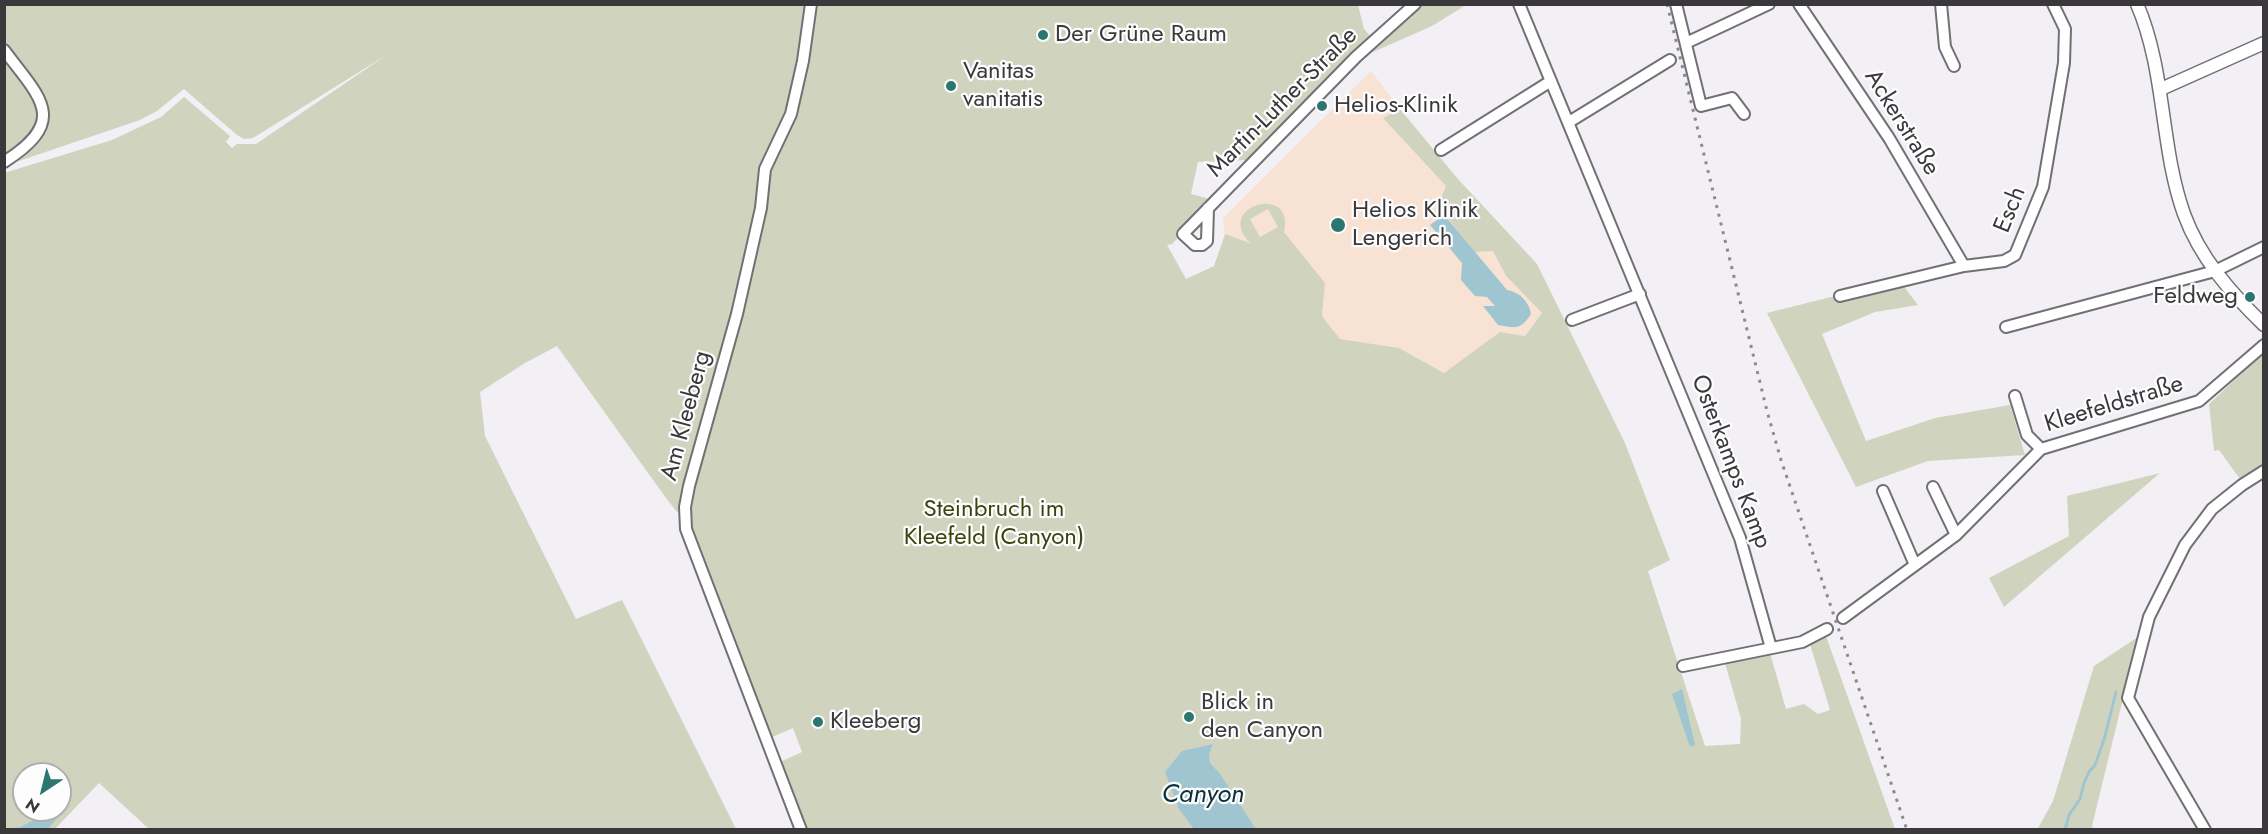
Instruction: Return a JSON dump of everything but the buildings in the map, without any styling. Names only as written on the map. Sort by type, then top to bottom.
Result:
[{"type":"street","name":"Am Kleeberg","points":[[801,830],[690,540],[685,520],[689,486],[739,303],[761,208],[765,169],[791,114],[803,60],[811,4]]},
{"type":"street","name":"Martin-Luther-Straße","points":[[1208,208],[1356,57],[1415,4]]},
{"type":"street","name":"Osterkamps Kamp","points":[[1519,4],[1740,537],[1771,648]]},
{"type":"street","points":[[1676,4],[1701,106],[1732,98],[1744,114]]},
{"type":"street","points":[[1686,43],[1769,4]]},
{"type":"street","name":"Ackerstraße","points":[[1799,4],[1889,138],[1964,266]]},
{"type":"street","points":[[1941,4],[1945,47],[1954,66]]},
{"type":"street","name":"Esch","points":[[1840,296],[1964,266],[2004,261],[2015,255],[2043,187],[2064,63],[2065,29],[2053,4]]},
{"type":"street","points":[[2137,4],[2144,20],[2161,88],[2177,193],[2190,229],[2215,271],[2264,326]]},
{"type":"street","points":[[2161,88],[2264,43]]},
{"type":"street","points":[[4,50],[37,94],[45,111],[43,124],[35,136],[4,162]]},
{"type":"street","points":[[1569,122],[1670,60]]},
{"type":"street","points":[[1441,150],[1551,81]]},
{"type":"street","points":[[2006,327],[2215,271],[2264,247]]},
{"type":"street","points":[[1572,320],[1640,294]]},
{"type":"street","name":"Kleefeldstraße","points":[[1843,618],[1956,535],[2041,448],[2199,401],[2264,345]]},
{"type":"street","points":[[2015,396],[2026,435],[2041,448]]},
{"type":"street","points":[[2205,830],[2128,698],[2149,617],[2185,545],[2212,509],[2242,484],[2264,471]]},
{"type":"street","points":[[1933,487],[1956,535]]},
{"type":"street","points":[[1883,491],[1915,565]]},
{"type":"street","points":[[1683,666],[1802,642],[1827,629]]},
{"type":"shaded area","name":"Helios Klinik Lengerich","points":[[1371,71],[1400,109],[1384,119],[1446,186],[1493,250],[1506,276],[1542,313],[1525,336],[1500,332],[1444,373],[1399,348],[1340,339],[1322,316],[1325,283],[1284,232],[1263,247],[1225,234],[1223,218]]},
{"type":"green space","points":[[1424,4],[1466,5],[1432,26],[1371,53]]},
{"type":"green space","name":"Steinbruch im Kleefeld (Canyon)","points":[[5,5],[1358,5],[1364,29],[1371,37],[1249,160],[1198,162],[1191,194],[1214,200],[1172,244],[1167,245],[1186,279],[1214,266],[1225,234],[1250,243],[1241,230],[1241,218],[1248,210],[1258,205],[1269,204],[1279,208],[1284,217],[1284,232],[1325,283],[1322,316],[1340,339],[1399,348],[1444,373],[1500,332],[1525,336],[1542,313],[1506,276],[1493,251],[1474,252],[1438,206],[1446,186],[1383,118],[1400,109],[1457,178],[1537,264],[1625,443],[1670,560],[1648,571],[1705,746],[1740,744],[1741,719],[1725,663],[1770,653],[1786,709],[1804,704],[1818,714],[1830,710],[1810,644],[1826,636],[1895,829],[806,829],[780,762],[802,752],[793,728],[770,738],[689,528],[692,518],[681,511],[677,512],[666,498],[557,346],[525,363],[480,392],[485,436],[576,619],[622,600],[736,829],[149,829],[99,783],[72,811],[72,762],[12,762],[12,822],[62,822],[55,829],[5,829],[4,173],[112,140],[161,117],[184,97],[230,136],[226,142],[232,148],[237,144],[256,144],[388,54],[253,138],[244,139],[237,135],[184,89],[157,111],[140,120],[19,161],[17,157],[39,136],[47,123],[48,108],[5,45]],"holes":[[[1268,209],[1278,227],[1260,237],[1250,219]]]},
{"type":"green space","points":[[4,57],[39,109],[39,120],[33,134],[4,157]]},
{"type":"green space","points":[[1899,280],[1918,305],[1875,312],[1822,334],[1866,441],[1935,418],[2010,405],[2025,455],[1928,461],[1856,487],[1767,313]]},
{"type":"green space","points":[[2263,353],[2263,464],[2240,479],[2219,450],[2214,451],[2209,404]]},
{"type":"green space","points":[[2160,473],[2004,607],[1989,578],[2069,536],[2067,496]]},
{"type":"green space","points":[[2138,637],[2092,826],[2094,829],[2037,830],[2053,801],[2094,666]]},
{"type":"water","points":[[1444,215],[1507,290],[1520,295],[1526,302],[1531,314],[1524,323],[1518,327],[1498,325],[1483,306],[1495,306],[1487,297],[1475,296],[1461,280],[1462,263],[1430,225]]},
{"type":"water","points":[[1682,689],[1695,745],[1690,747],[1672,694]]},
{"type":"water","name":"Canyon","points":[[1213,744],[1209,754],[1210,763],[1220,774],[1256,829],[1194,829],[1179,809],[1165,772],[1182,751]]},
{"type":"water","points":[[30,822],[54,822],[48,829],[17,829]]},
{"type":"waterway","points":[[2065,830],[2069,815],[2080,799],[2084,783],[2095,765],[2116,692]]},
{"type":"railway","points":[[1667,4],[1781,460],[1907,830]]},
{"type":"place","name":"Der Grüne Raum","points":[[1043,35]]},
{"type":"place","name":"Vanitas vanitatis","points":[[951,86]]},
{"type":"place","name":"Helios-Klinik","points":[[1322,106]]},
{"type":"place","name":"Helios Klinik Lengerich","points":[[1338,225]]},
{"type":"place","name":"Feldweg","points":[[2250,297]]},
{"type":"place","name":"Blick in den Canyon","points":[[1189,717]]},
{"type":"place","name":"Kleeberg","points":[[818,722]]}]
